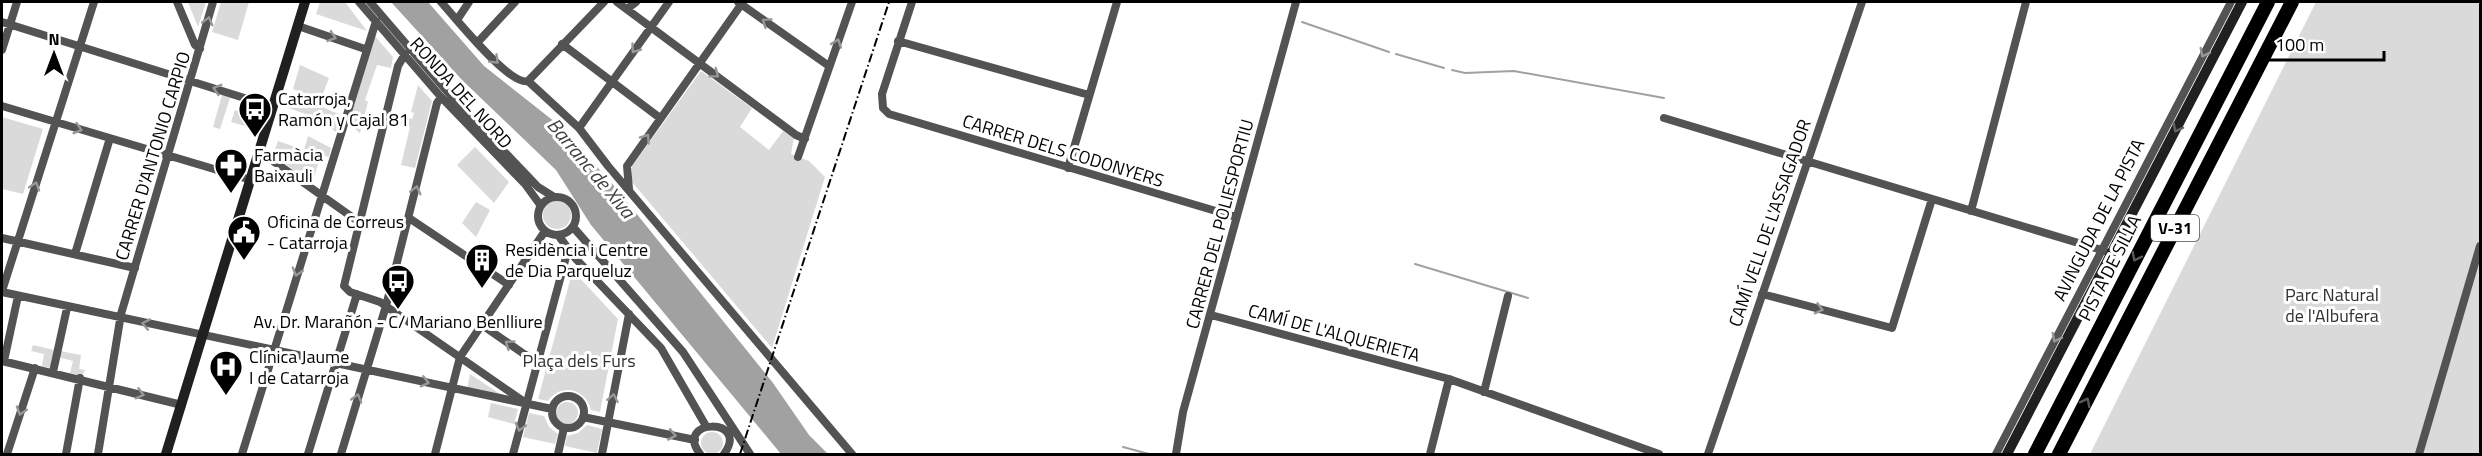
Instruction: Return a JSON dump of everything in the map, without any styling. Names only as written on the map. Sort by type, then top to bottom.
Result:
[{"type":"highway","name":"PISTA DE SILLA","points":[[2035,454],[2268,2]]},
{"type":"highway","name":"V-31","points":[[2059,454],[2292,2]]},
{"type":"street","points":[[2,50],[5,24],[17,2]]},
{"type":"street","points":[[94,2],[2,292],[67,308],[274,349],[552,409]]},
{"type":"street","points":[[177,2],[195,45],[200,49]]},
{"type":"street","name":"CARRER D'ANTONIO CARPIO","points":[[98,454],[119,318],[213,2]]},
{"type":"street","points":[[166,454],[305,2]]},
{"type":"street","name":"RONDA DEL NORD","points":[[359,2],[441,97],[525,184],[540,206]]},
{"type":"street","name":"RONDA DEL NORD","points":[[370,2],[451,96],[538,187],[554,197]]},
{"type":"street","points":[[441,2],[477,43],[519,81],[528,81],[579,128],[608,166],[852,454]]},
{"type":"street","points":[[457,20],[469,2]]},
{"type":"street","points":[[477,43],[515,2]]},
{"type":"street","points":[[528,81],[604,2]]},
{"type":"street","points":[[617,2],[805,139]]},
{"type":"street","points":[[627,9],[636,2]]},
{"type":"street","points":[[579,128],[669,2]]},
{"type":"street","points":[[630,190],[627,166],[741,2],[829,66]]},
{"type":"street","points":[[798,157],[852,2]]},
{"type":"street","points":[[912,2],[898,41],[1089,95]]},
{"type":"street","points":[[1068,168],[1116,2]]},
{"type":"street","name":"CARRER DEL POLIESPORTIU","points":[[1176,454],[1183,412],[1295,2]]},
{"type":"street","name":"CAMÍ VELL DE L'ASSAGADOR","points":[[1707,454],[1862,2]]},
{"type":"street","points":[[1971,211],[2026,2]]},
{"type":"street","name":"AVINGUDA DE LA PISTA","points":[[1996,454],[2014,429],[2029,402],[2231,2]]},
{"type":"street","name":"AVINGUDA DE LA PISTA","points":[[2107,251],[2242,2]]},
{"type":"street","points":[[242,454],[365,49],[376,21]]},
{"type":"street","points":[[5,24],[273,107]]},
{"type":"street","points":[[298,26],[365,49]]},
{"type":"street","name":"CARRER DELS CODONYERS","points":[[898,41],[882,94],[884,108],[896,117],[1236,217]]},
{"type":"street","points":[[562,44],[660,118]]},
{"type":"street","points":[[405,54],[398,66],[345,288],[386,306],[526,404]]},
{"type":"street","points":[[341,454],[386,306],[437,103],[441,97]]},
{"type":"street","points":[[2,106],[251,180]]},
{"type":"street","points":[[1664,118],[2107,251]]},
{"type":"street","points":[[75,254],[110,138]]},
{"type":"street","points":[[260,151],[359,222]]},
{"type":"street","points":[[608,166],[627,166]]},
{"type":"street","points":[[561,234],[573,226],[575,208],[566,199],[554,197],[540,206],[539,222],[545,231],[585,242]]},
{"type":"street","points":[[1762,294],[1892,328],[1932,199]]},
{"type":"street","points":[[409,218],[509,285]]},
{"type":"street","points":[[573,226],[683,352],[750,454]]},
{"type":"street","points":[[435,454],[460,357],[545,231]]},
{"type":"street","points":[[561,234],[566,249],[650,334],[671,363],[706,426]]},
{"type":"street","points":[[2,238],[135,268]]},
{"type":"street","points":[[2419,454],[2481,246]]},
{"type":"street","points":[[513,454],[564,266],[566,249]]},
{"type":"street","points":[[564,266],[576,260]]},
{"type":"street","points":[[308,454],[357,294]]},
{"type":"street","points":[[18,296],[3,361],[80,378],[182,405]]},
{"type":"street","points":[[1484,392],[1508,296]]},
{"type":"street","points":[[53,372],[67,308]]},
{"type":"street","points":[[602,454],[629,314]]},
{"type":"street","name":"CAMÍ DE L'ALQUERIETA","points":[[1211,315],[1449,380],[1659,454]]},
{"type":"street","points":[[482,325],[538,361]]},
{"type":"street","points":[[624,342],[634,331],[650,334]]},
{"type":"street","points":[[7,454],[35,368]]},
{"type":"street","points":[[66,454],[80,378]]},
{"type":"street","points":[[1430,454],[1449,380]]},
{"type":"street","points":[[572,396],[583,407],[583,417],[578,425],[564,428],[555,423],[552,409],[561,397],[572,396]]},
{"type":"street","points":[[2014,429],[2029,402]]},
{"type":"street","points":[[583,417],[695,440]]},
{"type":"street","points":[[700,454],[695,440],[698,432],[706,426],[715,425],[727,434],[729,444],[724,454]]},
{"type":"street","points":[[558,454],[564,428]]},
{"type":"street","name":"AVINGUDA DE LA PISTA","points":[[2007,454],[2014,429]]},
{"type":"green space","points":[[188,2],[206,2],[198,27]]},
{"type":"green space","points":[[221,2],[249,2],[238,40],[212,32]]},
{"type":"green space","points":[[320,2],[345,2],[367,31],[316,14]]},
{"type":"green space","name":"Parc Natural de l'Albufera","points":[[2316,2],[2480,2],[2480,454],[2090,454]]},
{"type":"green space","points":[[374,35],[393,57],[391,68],[377,65],[365,100],[368,102],[360,133],[347,123]]},
{"type":"green space","points":[[300,65],[329,78],[321,99],[293,89]]},
{"type":"green space","points":[[701,71],[752,108],[740,127],[769,150],[783,131],[794,138],[791,154],[809,161],[825,177],[772,348],[632,182],[632,166]]},
{"type":"green space","points":[[418,85],[432,101],[415,168],[401,165],[410,127],[390,121],[391,114],[412,119],[414,113],[411,112]]},
{"type":"green space","points":[[292,94],[341,115],[336,132],[314,117],[288,108]]},
{"type":"green space","points":[[222,95],[230,98],[220,129],[213,127]]},
{"type":"green space","points":[[235,110],[255,116],[252,128],[231,122]]},
{"type":"green space","points":[[2,117],[43,129],[23,194],[2,189]]},
{"type":"green space","points":[[308,136],[331,148],[329,157],[321,155],[312,183],[273,155],[278,141],[304,150]]},
{"type":"green space","points":[[475,147],[509,182],[494,203],[457,165]]},
{"type":"green space","points":[[557,201],[567,205],[571,215],[567,225],[557,229],[547,225],[543,215],[547,205]]},
{"type":"green space","points":[[476,202],[490,210],[476,237],[462,223]]},
{"type":"green space","name":"Plaça dels Furs","points":[[572,273],[576,274],[618,319],[600,412],[591,410],[584,397],[572,390],[559,392],[548,401],[538,399]]},
{"type":"green space","points":[[33,345],[54,350],[51,368],[42,366],[44,354],[31,351]]},
{"type":"green space","points":[[60,351],[81,355],[79,369],[85,370],[82,376],[70,373],[73,361],[58,357]]},
{"type":"green space","points":[[470,374],[503,396],[467,389]]},
{"type":"green space","points":[[563,402],[571,402],[578,409],[578,417],[571,424],[563,424],[556,417],[556,409]]},
{"type":"green space","points":[[491,403],[518,409],[514,424],[488,417]]},
{"type":"green space","points":[[529,413],[544,416],[549,427],[558,434],[555,444],[523,437]]},
{"type":"green space","points":[[587,425],[602,429],[597,453],[565,446],[567,436],[578,433]]},
{"type":"green space","points":[[708,432],[716,432],[723,439],[723,447],[716,454],[708,454],[701,447],[701,439]]},
{"type":"water","name":"Barranc de Xiva","points":[[391,2],[428,2],[484,66],[560,126],[615,187],[773,383],[809,435],[828,454],[781,454],[591,225],[556,170],[462,80]]},
{"type":"waterway","points":[[1302,22],[1389,52]]},
{"type":"waterway","points":[[1396,54],[1444,68]]},
{"type":"waterway","points":[[1452,70],[1465,73],[1514,71],[1664,98]]},
{"type":"waterway","points":[[1415,264],[1528,298]]},
{"type":"waterway","points":[[1123,447],[1149,454]]},
{"type":"railway","points":[[740,454],[889,2]]},
{"type":"place","name":"Catarroja, Ramón y Cajal 81","points":[[255,138]]},
{"type":"place","name":"Farmàcia Baixauli","points":[[231,194]]},
{"type":"place","name":"Oficina de Correus - Catarroja","points":[[244,261]]},
{"type":"place","name":"Residència i Centre de Dia Parqueluz","points":[[482,289]]},
{"type":"place","name":"Av. Dr. Marañón - C/ Mariano Benlliure","points":[[398,310]]},
{"type":"place","name":"Clínica Jaume I de Catarroja","points":[[226,396]]}]
